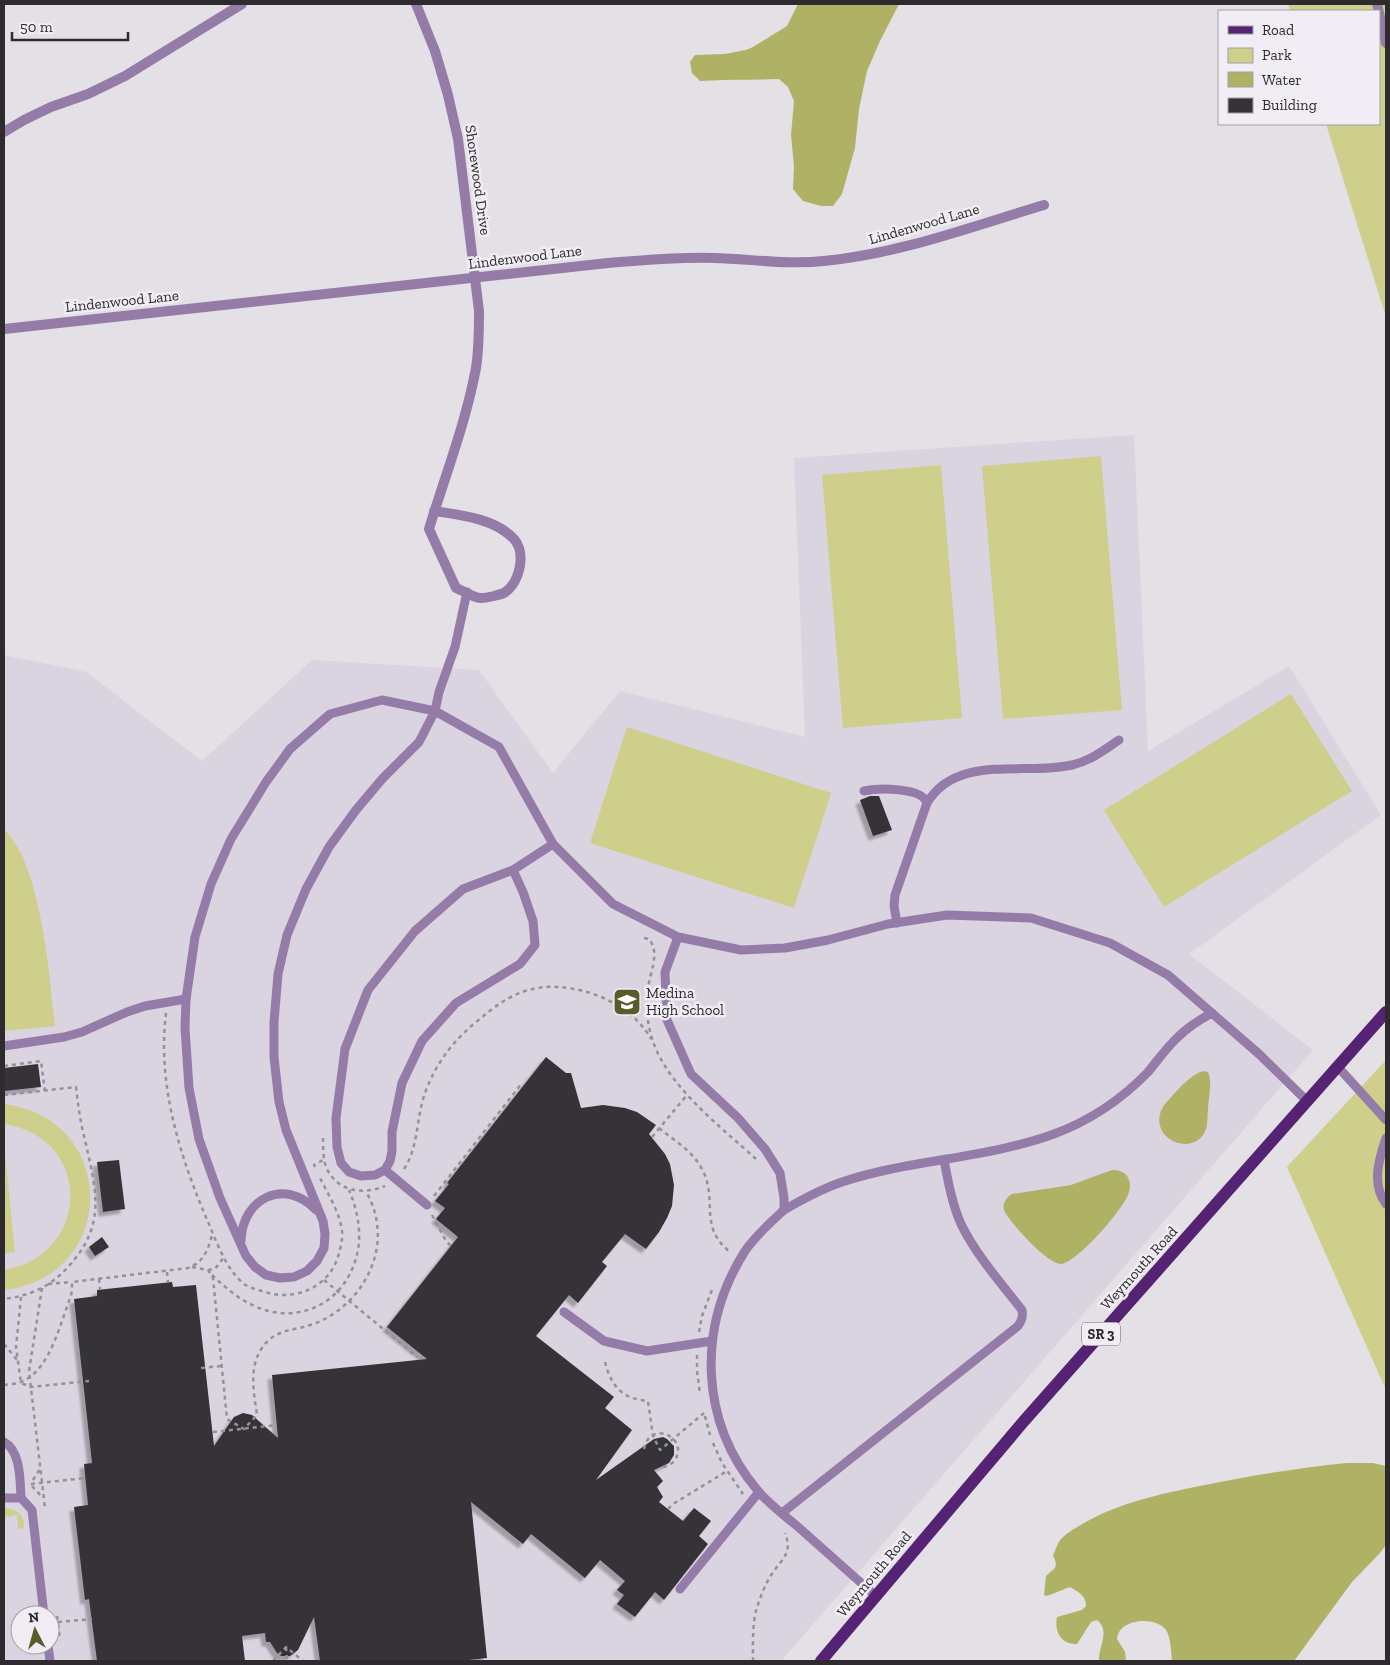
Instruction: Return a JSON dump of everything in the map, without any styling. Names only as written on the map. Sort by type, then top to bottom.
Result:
[{"type":"main road","name":"Weymouth Road","points":[[821,1661],[1024,1421],[1386,1012]]},
{"type":"street","points":[[4,132],[51,107],[88,94],[125,76],[242,4]]},
{"type":"street","name":"Shorewood Drive","points":[[416,4],[435,51],[448,94],[458,139],[479,311],[476,366],[470,394],[429,529],[456,588],[466,592]]},
{"type":"street","points":[[1380,17],[1386,43]]},
{"type":"street","name":"Lindenwood Lane","points":[[4,329],[653,259],[713,258],[822,262],[888,251],[1044,205]]},
{"type":"street","points":[[434,511],[474,518],[494,526],[514,539],[520,553],[520,567],[514,583],[503,593],[480,598],[466,592]]},
{"type":"lane","points":[[466,592],[455,647],[439,692],[435,711],[419,742],[356,810],[329,847],[306,889],[290,927],[278,974],[274,1040],[279,1102],[286,1130],[323,1221],[325,1234],[324,1248],[317,1261],[307,1271],[294,1277],[280,1278],[266,1275],[254,1267],[246,1256],[220,1198],[199,1139],[189,1088],[185,1028],[186,1000],[195,937],[211,884],[231,839],[266,782],[290,749],[330,714],[382,700],[435,711],[499,747],[553,844],[613,904],[678,937],[741,950],[785,948],[947,914],[1031,918],[1110,943],[1168,975],[1259,1054],[1308,1102]]},
{"type":"lane","points":[[897,923],[894,906],[895,895],[927,803],[934,791],[958,777],[970,773],[999,768],[1072,766],[1088,760],[1119,740]]},
{"type":"lane","points":[[864,791],[882,788],[897,790],[922,795],[926,798],[927,803]]},
{"type":"lane","points":[[513,870],[533,921],[535,945],[520,964],[456,1003],[422,1041],[402,1083],[392,1132],[392,1151],[390,1161],[385,1170],[375,1175],[361,1176],[349,1172],[341,1163],[337,1148],[336,1118],[345,1049],[368,990],[415,931],[463,889],[513,870],[553,844]]},
{"type":"lane","points":[[678,937],[665,972],[668,1020],[691,1074],[738,1118],[765,1149],[780,1173],[784,1210]]},
{"type":"lane","points":[[4,1046],[64,1037],[82,1032],[126,1012],[145,1006],[186,1000]]},
{"type":"lane","points":[[877,1597],[759,1492],[734,1456],[721,1426],[715,1405],[710,1371],[712,1341],[722,1302],[736,1268],[746,1250],[784,1210],[810,1195],[842,1182],[872,1174],[1024,1143],[1054,1134],[1083,1121],[1108,1106],[1129,1090],[1148,1072],[1177,1038],[1194,1023],[1212,1013]]},
{"type":"lane","points":[[1338,1067],[1386,1120]]},
{"type":"lane","points":[[1386,1138],[1377,1173],[1378,1189],[1386,1204]]},
{"type":"lane","points":[[782,1513],[1018,1326],[1021,1321],[1023,1316],[1022,1310],[970,1240],[961,1223],[954,1204],[944,1160]]},
{"type":"lane","points":[[385,1170],[427,1205]]},
{"type":"lane","points":[[246,1256],[241,1243],[242,1228],[246,1216],[254,1205],[266,1197],[279,1194],[299,1197],[316,1209],[323,1221]]},
{"type":"lane","points":[[564,1312],[604,1340],[647,1350],[712,1341]]},
{"type":"lane","points":[[4,1442],[15,1455],[21,1498],[32,1510],[43,1605]]},
{"type":"lane","points":[[680,1589],[759,1492]]},
{"type":"lane","points":[[4,1498],[21,1498]]},
{"type":"path","points":[[323,1133],[328,1170],[342,1186],[360,1192],[381,1188],[396,1179],[410,1157],[422,1100],[439,1062],[453,1043],[466,1030],[495,1006],[517,993],[543,987],[568,988],[602,997],[624,1010],[648,1035],[654,1045]]},
{"type":"path","points":[[166,1012],[164,1024],[166,1074],[175,1131],[185,1166],[224,1257],[245,1284],[272,1295],[285,1296],[298,1294],[310,1289],[332,1272],[338,1259],[342,1231],[339,1218],[314,1165],[325,1159]]},
{"type":"path","points":[[4,1066],[41,1061],[45,1091]]},
{"type":"path","points":[[451,1246],[446,1241],[427,1205],[522,1083]]},
{"type":"path","points":[[4,1095],[76,1087],[83,1134],[94,1184],[96,1206],[88,1242],[78,1257],[61,1275],[48,1285],[22,1297],[4,1299]]},
{"type":"path","points":[[652,1137],[687,1095]]},
{"type":"path","points":[[659,1128],[690,1153],[703,1171],[708,1187],[714,1235],[730,1252]]},
{"type":"path","points":[[244,1428],[257,1415],[252,1379],[254,1365],[260,1351],[268,1341],[278,1333],[314,1324],[332,1316],[350,1302],[362,1287],[377,1246],[377,1224],[373,1207],[366,1191]]},
{"type":"path","points":[[48,1285],[167,1272],[192,1266],[204,1257],[213,1234]]},
{"type":"path","points":[[192,1266],[208,1270],[215,1269],[224,1257]]},
{"type":"path","points":[[208,1270],[213,1278],[227,1419],[244,1428]]},
{"type":"path","points":[[167,1272],[168,1282]]},
{"type":"path","points":[[99,1279],[100,1290]]},
{"type":"path","points":[[324,1280],[417,1357]]},
{"type":"path","points":[[4,1385],[21,1383],[30,1378],[44,1365],[72,1290],[72,1282]]},
{"type":"path","points":[[30,1484],[44,1498],[29,1371],[42,1288]]},
{"type":"path","points":[[21,1383],[16,1347],[22,1297]]},
{"type":"path","points":[[4,1344],[19,1362]]},
{"type":"path","points":[[605,1362],[612,1383],[628,1396],[648,1401],[653,1436],[660,1450],[704,1413]]},
{"type":"path","points":[[201,1368],[222,1366]]},
{"type":"path","points":[[21,1383],[31,1387],[89,1381]]},
{"type":"path","points":[[212,1432],[277,1425]]},
{"type":"path","points":[[644,1450],[647,1440],[653,1436],[662,1434],[673,1439],[678,1446],[676,1458],[668,1466],[661,1467]]},
{"type":"path","points":[[30,1484],[40,1469]]},
{"type":"path","points":[[668,1509],[672,1504],[727,1470]]},
{"type":"path","points":[[30,1484],[85,1478]]},
{"type":"path","points":[[60,1622],[92,1619]]},
{"type":"path","points":[[273,1661],[286,1647]]},
{"type":"path","points":[[286,1647],[287,1661]]},
{"type":"path","points":[[286,1647],[303,1661]]},
{"type":"shaded area","name":"Medina High School","points":[[1134,435],[1148,751],[1289,666],[1381,815],[1189,954],[1313,1050],[781,1661],[4,1661],[4,655],[86,672],[202,761],[312,660],[479,670],[553,773],[620,691],[805,737],[794,458]]},
{"type":"green space","points":[[1288,4],[1386,4],[1386,317],[1326,125],[1380,125],[1380,10],[1290,10]]},
{"type":"green space","points":[[1101,456],[1122,710],[1003,719],[982,466]]},
{"type":"green space","points":[[941,465],[962,718],[843,728],[822,475]]},
{"type":"green space","points":[[1291,694],[1352,791],[1164,907],[1104,810]]},
{"type":"green space","points":[[627,727],[831,793],[794,908],[590,843]]},
{"type":"green space","points":[[4,829],[17,846],[35,894],[42,922],[55,1026],[4,1031]]},
{"type":"green space","points":[[1386,1060],[1386,1390],[1287,1167]]},
{"type":"green space","points":[[4,1104],[42,1116],[69,1138],[85,1166],[90,1198],[85,1229],[68,1258],[41,1279],[4,1290],[4,1270],[33,1260],[54,1243],[66,1221],[70,1196],[66,1172],[54,1150],[33,1133],[4,1124]]},
{"type":"green space","points":[[4,1145],[15,1252],[4,1253]]},
{"type":"green space","points":[[4,1508],[20,1514],[24,1525],[23,1529],[18,1528],[17,1515],[4,1517]]},
{"type":"water","points":[[798,4],[899,4],[867,71],[859,109],[855,148],[842,194],[833,206],[821,206],[803,201],[793,189],[794,166],[791,135],[794,101],[788,87],[779,79],[700,81],[692,73],[690,62],[695,55],[725,54],[753,47],[787,26]]},
{"type":"water","points":[[1203,1071],[1208,1072],[1210,1081],[1206,1129],[1201,1138],[1194,1142],[1185,1144],[1177,1142],[1163,1132],[1160,1124],[1161,1111],[1183,1085],[1194,1075]]},
{"type":"water","points":[[1112,1170],[1121,1171],[1129,1179],[1130,1187],[1126,1200],[1100,1233],[1079,1254],[1062,1264],[1056,1263],[1039,1251],[1021,1233],[1004,1210],[1005,1200],[1012,1194],[1071,1185]]},
{"type":"water","points":[[1347,1463],[1373,1463],[1386,1466],[1386,1545],[1352,1582],[1294,1661],[1172,1661],[1168,1633],[1161,1625],[1146,1621],[1130,1623],[1119,1632],[1117,1639],[1125,1652],[1126,1661],[1099,1661],[1104,1634],[1101,1624],[1097,1620],[1091,1622],[1077,1644],[1071,1644],[1060,1636],[1056,1623],[1057,1617],[1082,1610],[1086,1606],[1086,1602],[1081,1594],[1070,1587],[1047,1596],[1044,1595],[1046,1576],[1055,1568],[1056,1563],[1053,1555],[1059,1542],[1075,1528],[1111,1510],[1170,1492],[1254,1476]]},
{"type":"building","points":[[870,796],[879,796],[892,830],[873,836],[860,800]]},
{"type":"building","points":[[546,1057],[566,1073],[571,1073],[581,1108],[603,1105],[625,1108],[637,1112],[656,1125],[649,1134],[665,1154],[670,1164],[674,1185],[672,1206],[667,1218],[646,1249],[625,1234],[602,1262],[607,1266],[578,1303],[569,1295],[536,1336],[614,1397],[605,1408],[632,1430],[596,1480],[654,1439],[663,1437],[667,1439],[674,1446],[674,1455],[669,1463],[654,1470],[663,1481],[657,1487],[663,1497],[659,1502],[683,1521],[694,1508],[711,1521],[699,1536],[708,1544],[664,1600],[655,1592],[635,1617],[617,1604],[624,1595],[617,1590],[625,1581],[600,1560],[585,1578],[531,1534],[523,1544],[471,1502],[487,1658],[459,1661],[320,1661],[314,1617],[298,1650],[290,1656],[281,1656],[277,1653],[270,1642],[266,1642],[265,1633],[242,1636],[245,1661],[97,1661],[89,1599],[85,1600],[74,1507],[88,1505],[84,1464],[92,1463],[74,1299],[97,1296],[97,1290],[172,1282],[173,1287],[196,1285],[214,1446],[234,1417],[243,1413],[252,1415],[278,1438],[272,1375],[427,1359],[387,1327],[458,1237],[436,1219],[445,1208],[435,1201]]},
{"type":"building","points":[[38,1064],[41,1087],[4,1091],[4,1068]]},
{"type":"building","points":[[119,1160],[125,1209],[103,1212],[97,1162]]},
{"type":"building","points":[[102,1237],[109,1247],[95,1256],[89,1247]]},
{"type":"place","name":"Medina High School","points":[[627,1002]]}]
